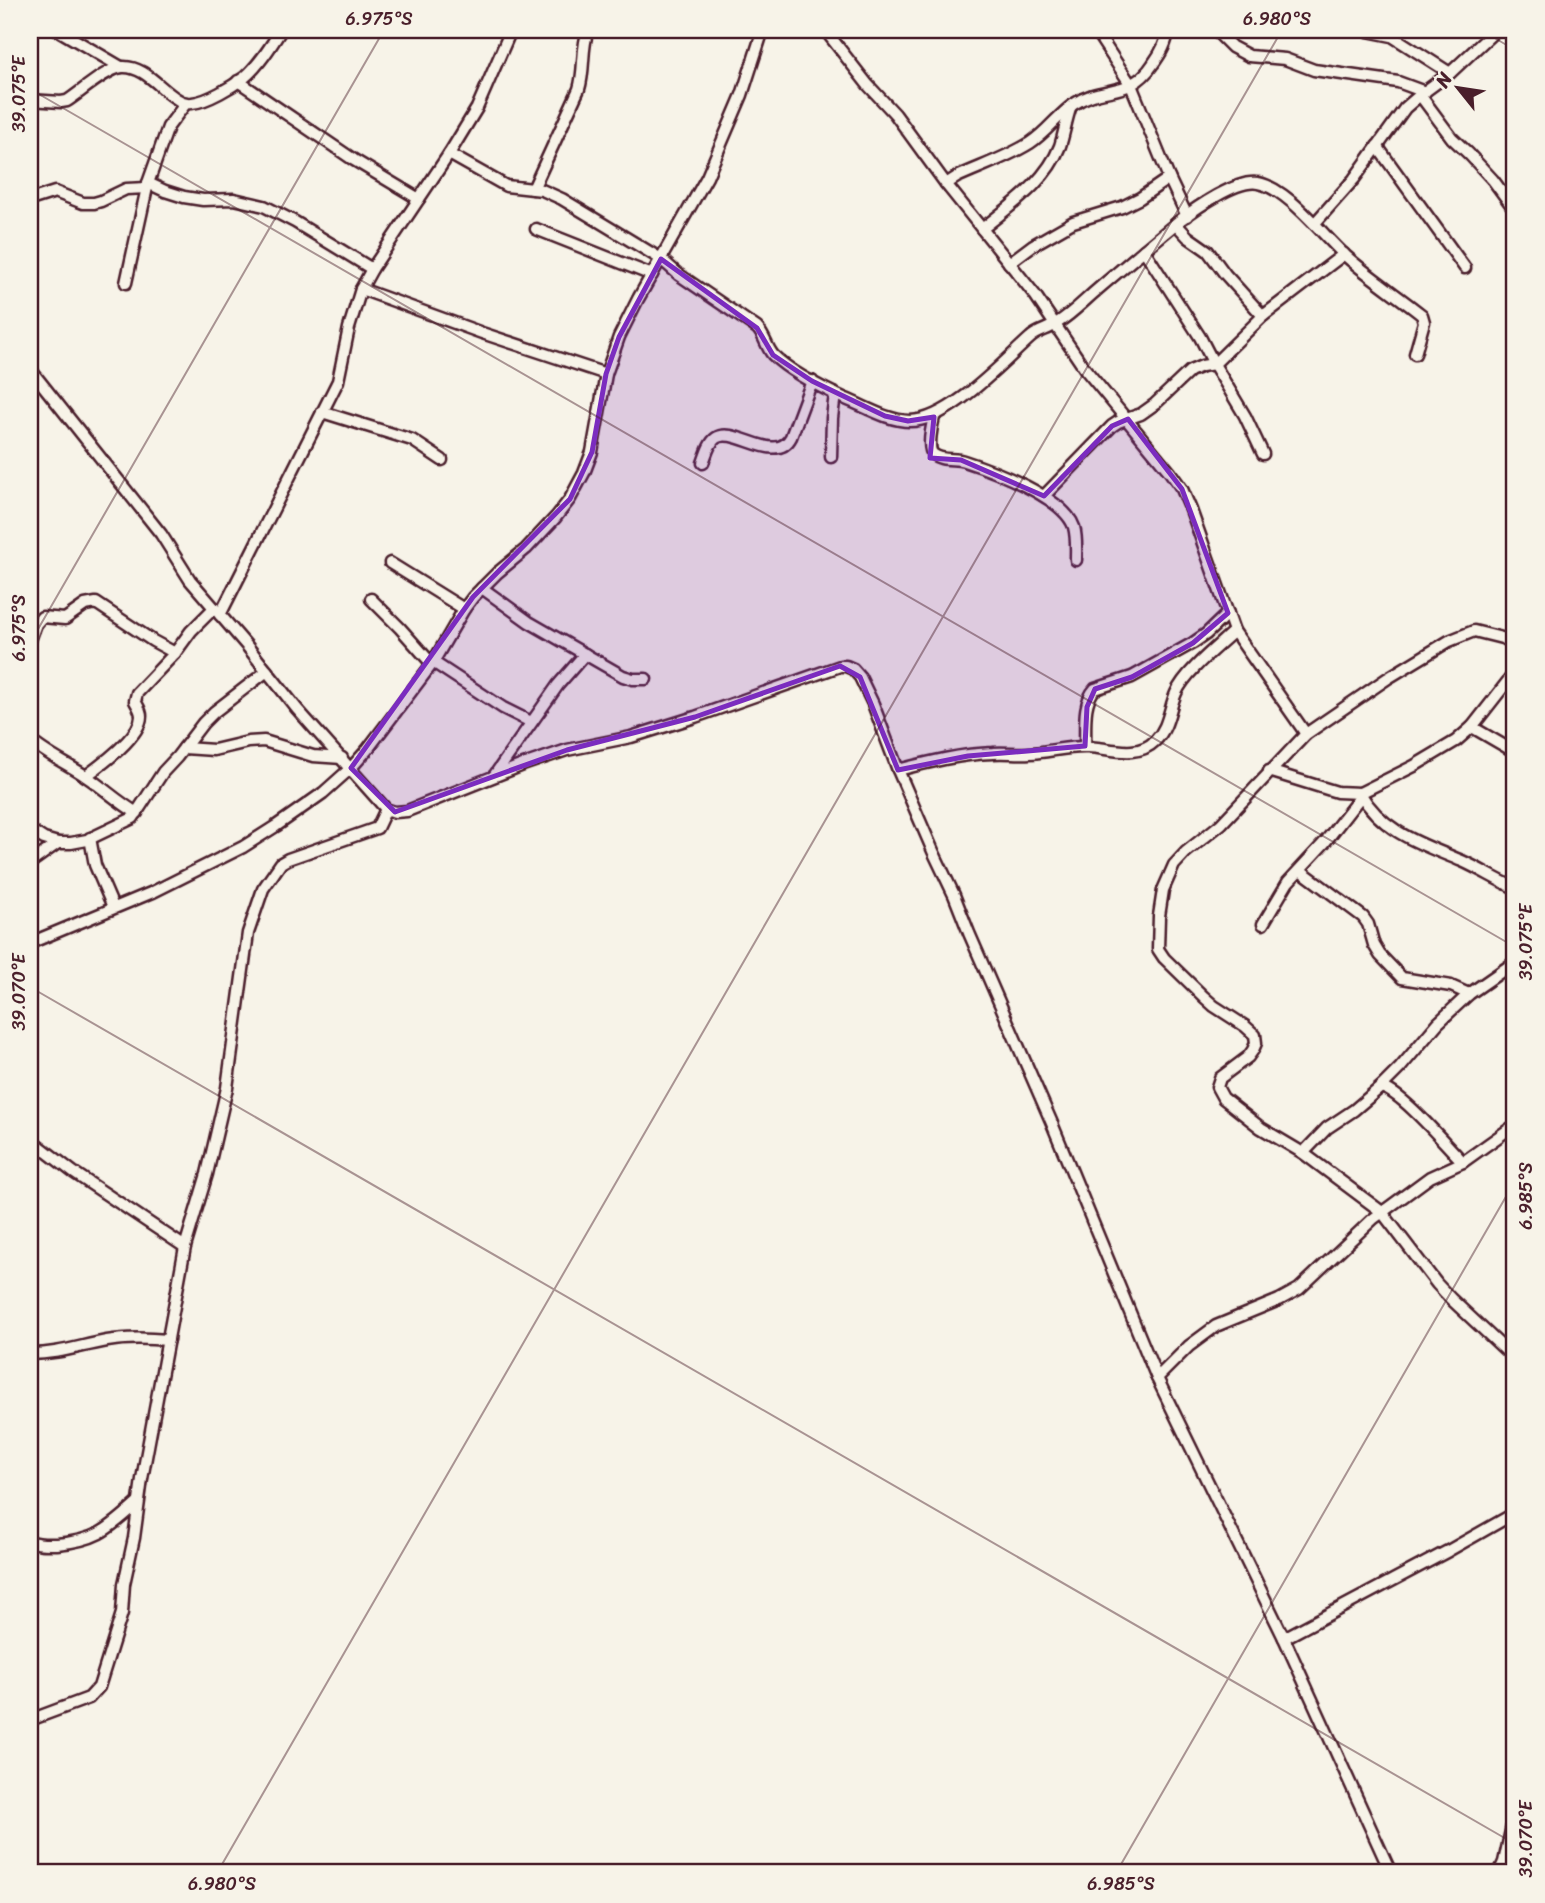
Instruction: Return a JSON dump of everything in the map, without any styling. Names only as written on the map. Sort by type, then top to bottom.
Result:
[{"type":"street","points":[[58,30],[121,67],[136,70],[152,78],[172,96],[186,103],[201,101],[238,81],[254,66],[281,30]]},
{"type":"street","points":[[76,40],[83,30]]},
{"type":"street","points":[[86,776],[115,753],[139,724],[141,715],[135,696],[175,653],[191,631],[217,611],[338,381],[349,328],[372,269],[477,108],[511,30]]},
{"type":"street","points":[[533,189],[579,89],[584,41],[588,30]]},
{"type":"street","points":[[30,943],[153,892],[243,847],[323,793],[367,750],[432,663],[464,609],[482,588],[556,517],[570,499],[592,452],[606,374],[619,337],[706,177],[743,95],[763,30]]},
{"type":"street","points":[[825,30],[868,85],[895,114],[946,184],[1035,295],[1085,369],[1182,489],[1234,631],[1306,734]]},
{"type":"street","points":[[1095,30],[1131,85],[1187,215]]},
{"type":"street","points":[[946,184],[1032,142],[1070,108],[1086,98],[1131,85],[1142,79],[1160,55],[1168,30]]},
{"type":"street","points":[[1215,30],[1232,47],[1249,56],[1285,59],[1314,70],[1398,82],[1423,94],[1452,138],[1493,180],[1515,210]]},
{"type":"street","points":[[1362,30],[1392,36],[1450,74]]},
{"type":"street","points":[[1315,223],[1354,179],[1399,115],[1450,74],[1496,30]]},
{"type":"street","points":[[30,100],[67,101],[121,67]]},
{"type":"street","points":[[238,81],[354,160],[419,198]]},
{"type":"street","points":[[126,283],[148,186],[169,127],[186,103]]},
{"type":"street","points":[[982,229],[1043,175],[1059,147],[1070,108]]},
{"type":"street","points":[[1377,146],[1465,268]]},
{"type":"street","points":[[449,154],[506,186],[533,189],[562,199],[662,259],[678,274],[757,328],[773,355],[812,381],[835,394],[897,419],[908,421],[934,417],[966,395],[1036,333],[1055,325],[1187,215],[1237,185],[1247,183],[1260,183],[1281,195],[1315,223],[1344,254],[1423,317],[1415,354]]},
{"type":"street","points":[[1009,263],[1033,245],[1073,222],[1122,207],[1169,178]]},
{"type":"street","points":[[30,200],[55,192],[83,203],[94,203],[126,190],[148,186],[202,200],[234,199],[264,206],[372,269]]},
{"type":"street","points":[[1176,224],[1188,237],[1208,251],[1225,274],[1264,316]]},
{"type":"street","points":[[536,229],[652,275]]},
{"type":"street","points":[[1143,250],[1200,337],[1245,416],[1263,454]]},
{"type":"street","points":[[1044,496],[1112,426],[1137,416],[1155,404],[1190,371],[1214,364],[1264,316],[1344,254]]},
{"type":"street","points":[[362,289],[482,334],[606,374]]},
{"type":"street","points":[[30,369],[161,534],[191,580],[297,709],[386,809],[395,812],[407,811],[567,750],[631,737],[839,666],[853,669],[860,677],[873,704],[898,770],[1041,1098],[1157,1378],[1284,1638],[1391,1873]]},
{"type":"street","points":[[703,463],[711,444],[721,436],[773,448],[788,444],[812,381]]},
{"type":"street","points":[[831,457],[835,394]]},
{"type":"street","points":[[322,412],[412,440],[442,460]]},
{"type":"street","points":[[934,417],[930,450],[933,455],[961,460],[1044,496],[1069,518],[1074,527],[1076,560]]},
{"type":"street","points":[[390,563],[464,609]]},
{"type":"street","points":[[482,588],[528,622],[623,677],[646,679]]},
{"type":"street","points":[[372,599],[432,663],[503,708],[531,722]]},
{"type":"street","points":[[30,639],[42,617],[65,619],[85,605],[96,603],[175,653]]},
{"type":"street","points":[[1085,746],[1087,707],[1095,688],[1132,677],[1193,643],[1228,613]]},
{"type":"street","points":[[898,770],[980,754],[1027,754],[1085,746],[1126,752],[1138,750],[1154,743],[1167,723],[1181,684],[1234,631]]},
{"type":"street","points":[[1515,643],[1474,631],[1449,641],[1388,678],[1306,734],[1221,824],[1174,865],[1163,890],[1158,949],[1204,998],[1255,1035],[1256,1043],[1248,1057],[1220,1078],[1217,1087],[1223,1098],[1261,1128],[1303,1153],[1382,1212],[1451,1299],[1515,1359]]},
{"type":"street","points":[[494,776],[558,685],[585,654]]},
{"type":"street","points":[[30,830],[44,839],[71,843],[122,824],[138,813],[157,780],[193,734],[214,712],[267,671]]},
{"type":"street","points":[[1263,924],[1280,893],[1325,842],[1360,795],[1456,741],[1472,727],[1515,672]]},
{"type":"street","points":[[1472,727],[1515,752]]},
{"type":"street","points":[[30,740],[86,776],[116,801],[138,813]]},
{"type":"street","points":[[184,748],[214,750],[264,741],[313,756],[342,758]]},
{"type":"street","points":[[1269,771],[1337,792],[1360,795],[1379,819],[1403,835],[1515,888]]},
{"type":"street","points":[[30,1720],[89,1698],[99,1687],[122,1614],[124,1584],[138,1503],[186,1247],[207,1174],[227,1088],[248,933],[263,889],[281,863],[377,828],[386,809]]},
{"type":"street","points":[[90,838],[95,865],[113,907]]},
{"type":"street","points":[[30,863],[58,843]]},
{"type":"street","points":[[1300,870],[1363,917],[1380,955],[1402,978],[1451,986],[1469,994]]},
{"type":"street","points":[[1303,1153],[1327,1128],[1381,1087],[1438,1023],[1469,994],[1515,962]]},
{"type":"street","points":[[1381,1087],[1402,1098],[1463,1162]]},
{"type":"street","points":[[1157,1378],[1189,1346],[1216,1326],[1299,1289],[1382,1212],[1430,1177],[1463,1162],[1515,1125]]},
{"type":"street","points":[[30,1139],[73,1172],[186,1247]]},
{"type":"street","points":[[30,1354],[50,1354],[130,1337],[168,1340]]},
{"type":"street","points":[[30,1541],[49,1544],[99,1535],[138,1503]]},
{"type":"street","points":[[1284,1638],[1440,1556],[1515,1513]]},
{"type":"street","points":[[1499,1873],[1515,1812]]},
{"type":"highlighted area","points":[[661,259],[757,328],[773,355],[812,381],[885,416],[908,421],[934,417],[930,458],[961,460],[1044,496],[1112,426],[1128,419],[1182,489],[1228,613],[1193,643],[1132,677],[1095,689],[1087,707],[1085,746],[968,756],[898,770],[860,677],[840,666],[695,717],[567,750],[395,812],[351,768],[473,597],[570,499],[592,452],[606,374],[619,337]]}]
